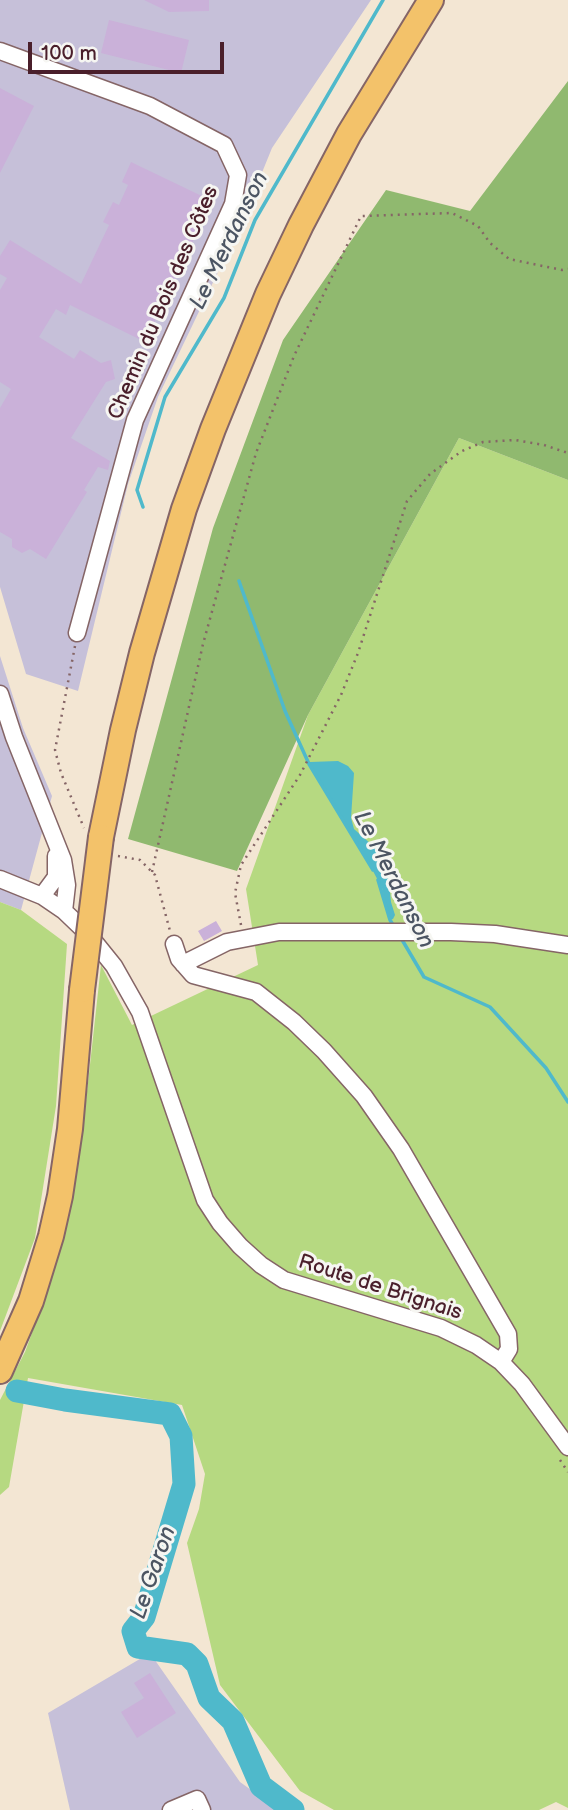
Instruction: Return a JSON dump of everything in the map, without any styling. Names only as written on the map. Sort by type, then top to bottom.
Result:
[{"type":"highway","points":[[0,1371],[31,1301],[60,1196],[70,1129],[82,989],[101,838],[142,653],[184,509],[213,429],[268,294],[373,92],[431,0]]},
{"type":"street","name":"Chemin du Bois des Côtes","points":[[0,51],[150,106],[212,138],[224,145],[238,175],[233,204],[135,419],[77,633]]},
{"type":"street","points":[[0,694],[14,737],[63,860],[67,885],[64,911]]},
{"type":"street","points":[[42,896],[56,877],[54,836]]},
{"type":"street","name":"Route de Brignais","points":[[0,879],[42,896],[64,911],[114,966],[140,1012],[205,1200],[240,1246],[261,1265],[285,1280],[441,1328],[476,1345],[500,1362],[535,1399],[568,1447]]},
{"type":"street","points":[[183,964],[228,942],[279,932],[451,932],[495,934],[568,945]]},
{"type":"street","points":[[174,944],[179,959],[193,975],[256,992],[304,1031],[364,1097],[401,1149],[508,1334],[509,1349],[500,1362]]},
{"type":"street","points":[[170,1810],[197,1799],[202,1810]]},
{"type":"path","points":[[152,872],[203,644],[256,453],[294,356],[362,216],[452,213],[478,226],[490,243],[509,258],[568,269]]},
{"type":"path","points":[[244,939],[235,893],[241,865],[300,775],[341,695],[358,653],[407,501],[430,474],[462,451],[483,442],[515,440],[568,453]]},
{"type":"shaded area","points":[[0,0],[371,0],[272,148],[241,224],[158,397],[128,484],[78,691],[26,674],[0,587]]},
{"type":"shaded area","points":[[0,656],[23,728],[52,796],[21,910],[0,902]]},
{"type":"shaded area","points":[[150,1653],[240,1782],[279,1810],[70,1810],[48,1713]]},
{"type":"green space","points":[[568,81],[568,480],[459,438],[308,715],[237,871],[128,839],[213,528],[283,340],[386,190],[470,211]]},
{"type":"green space","points":[[459,438],[568,480],[568,1808],[556,1802],[539,1810],[334,1810],[300,1791],[220,1685],[187,1543],[199,1509],[205,1474],[182,1405],[28,1378],[9,1487],[0,1495],[0,1400],[25,1352],[48,1289],[65,1224],[84,1119],[101,965],[132,1025],[258,965],[246,889],[308,715]]},
{"type":"green space","points":[[0,902],[21,910],[67,944],[56,1106],[35,1238],[0,1331]]},
{"type":"water","points":[[338,761],[354,773],[351,818],[354,829],[381,853],[387,864],[395,915],[393,919],[390,920],[382,888],[365,856],[309,764]]},
{"type":"building","points":[[144,0],[209,0],[209,11],[169,12]]},
{"type":"building","points":[[109,20],[189,40],[181,73],[101,53]]},
{"type":"building","points":[[0,88],[34,106],[0,173]]},
{"type":"building","points":[[131,162],[206,198],[197,217],[203,220],[145,342],[70,305],[66,315],[56,309],[39,337],[74,359],[80,350],[101,363],[111,360],[115,379],[106,382],[71,438],[110,461],[108,470],[98,467],[84,490],[87,492],[46,559],[30,549],[22,553],[12,547],[12,539],[0,532],[0,408],[11,389],[0,382],[0,290],[7,278],[0,274],[0,256],[10,240],[81,284],[109,225],[103,222],[113,202],[119,205],[128,185],[122,182]]},
{"type":"building","points":[[216,921],[222,931],[204,941],[198,931]]},
{"type":"building","points":[[150,1673],[176,1713],[137,1738],[121,1712],[144,1698],[134,1683]]},
{"type":"waterway","name":"Le Merdanson","points":[[143,507],[137,490],[165,397],[224,298],[255,220],[383,0]]},
{"type":"waterway","name":"Le Merdanson","points":[[239,581],[285,711],[309,764],[373,870]]},
{"type":"waterway","name":"Le Merdanson","points":[[378,880],[395,928]]},
{"type":"waterway","name":"Le Merdanson","points":[[401,938],[424,977],[490,1007],[546,1068],[568,1102]]},
{"type":"waterway","name":"Le Garon","points":[[17,1391],[170,1414],[181,1436],[184,1484],[144,1617],[133,1631],[138,1647],[187,1654],[197,1664],[209,1698],[233,1721],[261,1786],[293,1810]]}]
